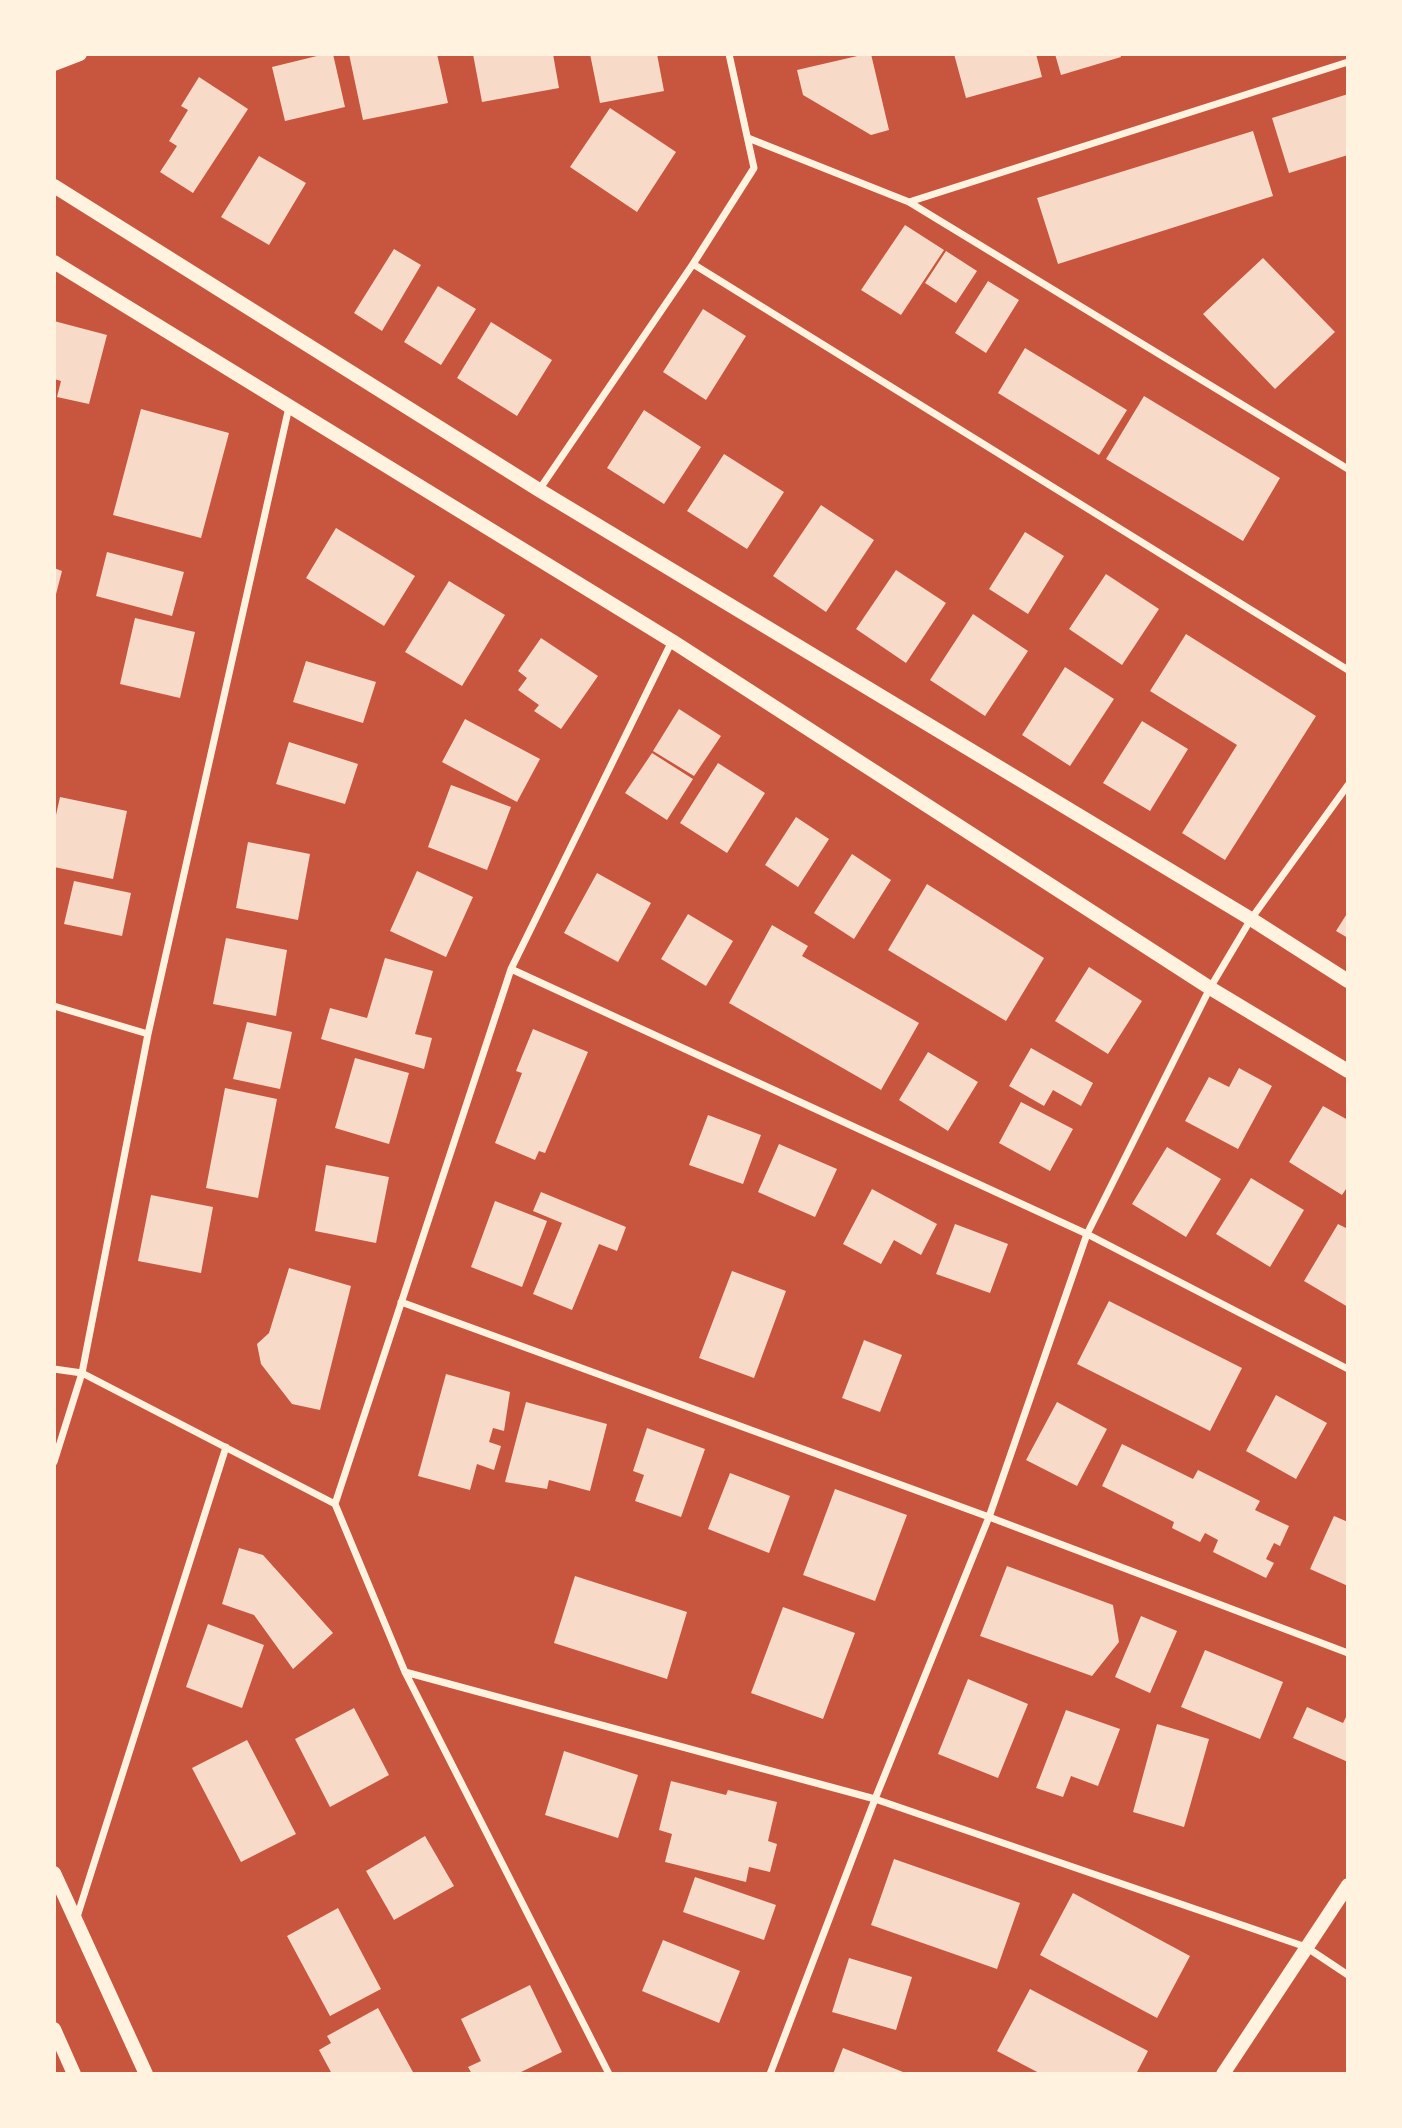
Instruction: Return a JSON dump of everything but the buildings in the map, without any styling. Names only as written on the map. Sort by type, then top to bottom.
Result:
[{"type":"main road","points":[[54,64],[80,54]]},
{"type":"main road","points":[[54,186],[539,491],[1251,919],[1348,981]]},
{"type":"main road","points":[[54,262],[672,641],[1210,988],[1348,1071]]},
{"type":"main road","points":[[54,1873],[146,2074]]},
{"type":"main road","points":[[1223,2074],[1348,1885]]},
{"type":"main road","points":[[54,2029],[74,2074]]},
{"type":"street","points":[[539,491],[693,264],[754,168],[729,54]]},
{"type":"street","points":[[909,202],[1348,62]]},
{"type":"street","points":[[748,138],[909,202],[1348,469]]},
{"type":"street","points":[[693,264],[1348,670]]},
{"type":"street","points":[[54,1462],[82,1373],[148,1034],[289,407]]},
{"type":"street","points":[[335,1504],[511,969],[672,641]]},
{"type":"street","points":[[769,2074],[875,1798],[989,1517],[1087,1234],[1210,988],[1251,919],[1348,785]]},
{"type":"street","points":[[511,969],[1087,1234],[1348,1369]]},
{"type":"street","points":[[54,1006],[148,1034]]},
{"type":"street","points":[[401,1302],[989,1517],[1348,1653]]},
{"type":"street","points":[[54,1368],[82,1373],[335,1504],[405,1672],[610,2074]]},
{"type":"street","points":[[76,1920],[226,1447]]},
{"type":"street","points":[[405,1672],[875,1798],[1306,1948],[1348,1975]]}]
